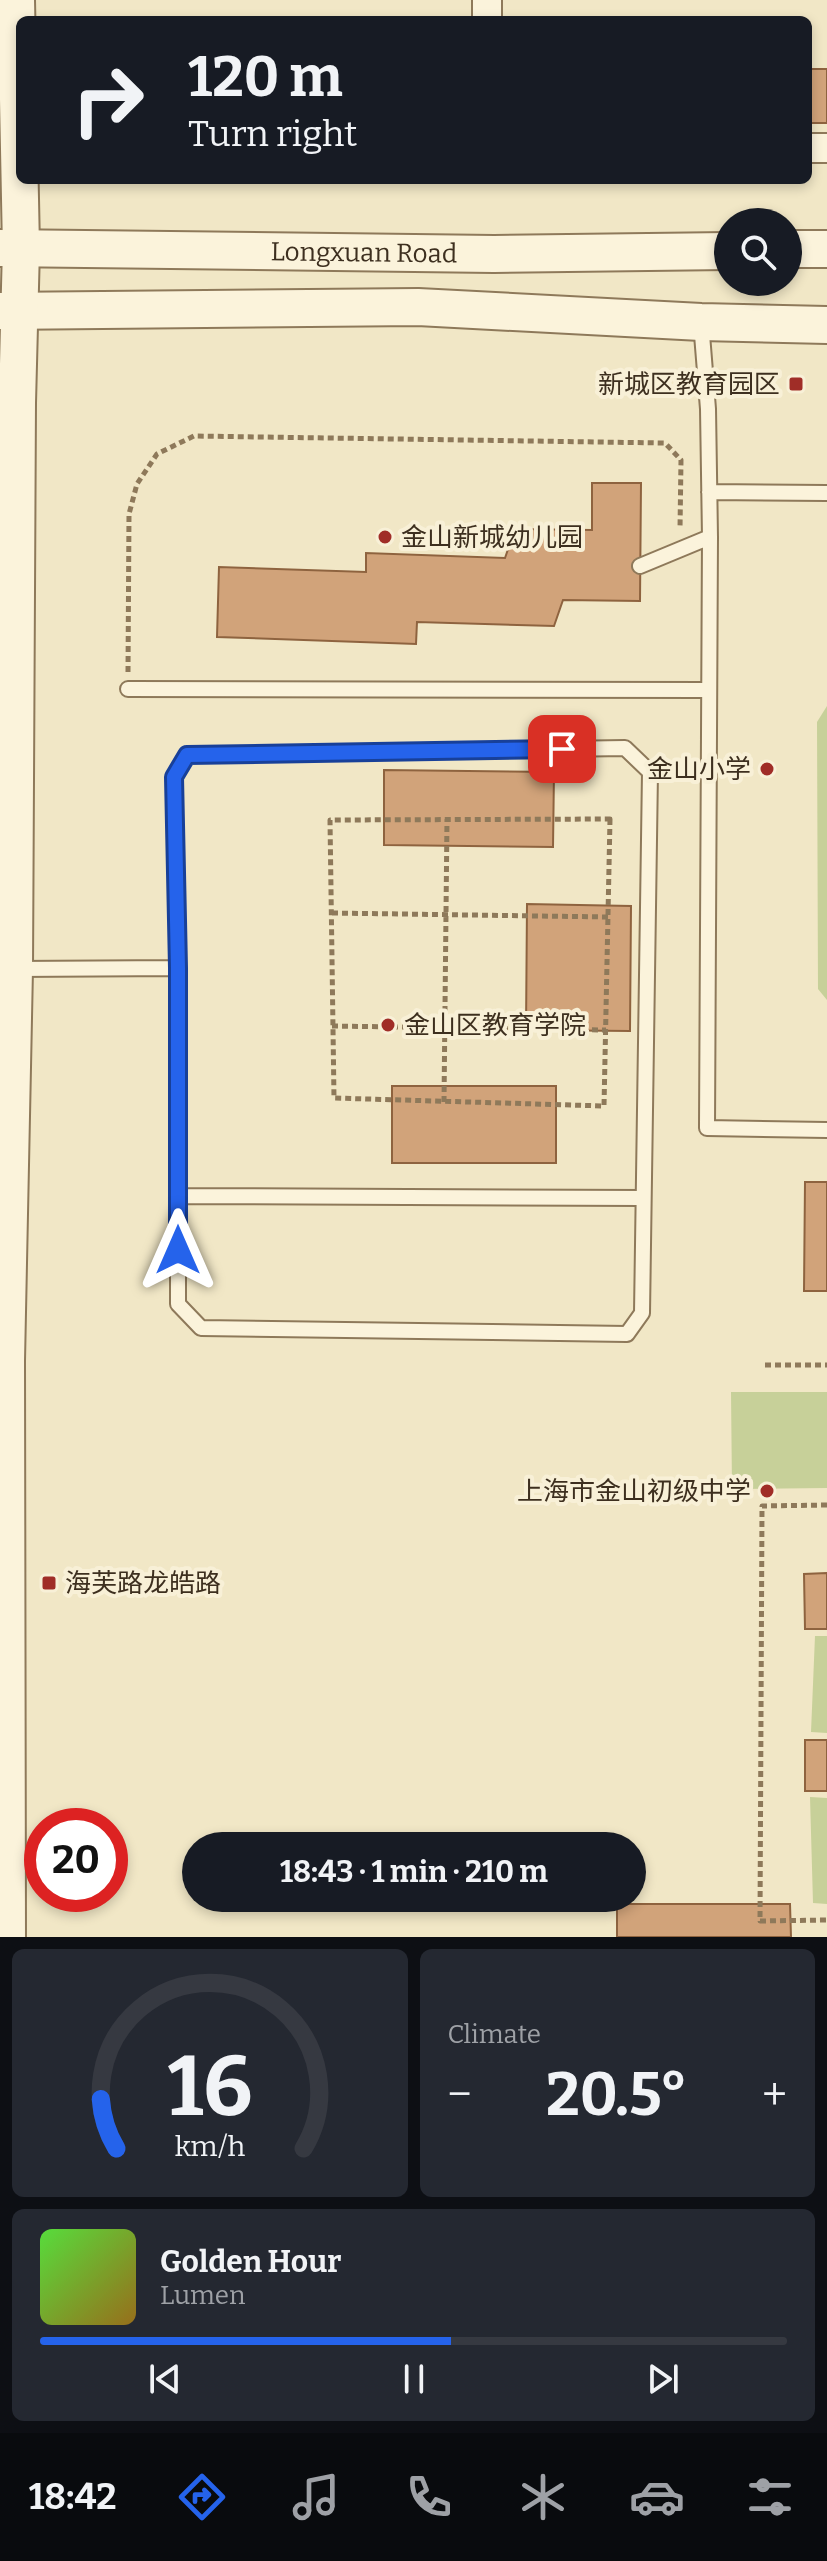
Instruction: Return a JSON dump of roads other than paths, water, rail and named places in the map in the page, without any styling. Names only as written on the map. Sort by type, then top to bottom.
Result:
[{"type":"street","points":[[7,1937],[6,1376],[14,969],[10,311],[16,0]]},
{"type":"street","name":"Longxuan Road","points":[[11,248],[494,254],[714,251]]},
{"type":"street","points":[[802,249],[827,249]]},
{"type":"street","points":[[10,311],[418,307],[701,322],[827,325]]},
{"type":"lane","points":[[701,322],[708,409],[710,537],[707,1128],[827,1130]]},
{"type":"lane","points":[[709,492],[827,493]]},
{"type":"lane","points":[[640,566],[710,537]]},
{"type":"lane","points":[[128,689],[709,690]]},
{"type":"lane","points":[[625,748],[650,772],[642,1313],[627,1334],[201,1328],[178,1304],[178,1196],[174,777],[187,755],[625,748]]},
{"type":"lane","points":[[14,969],[178,968]]},
{"type":"lane","points":[[178,1196],[643,1198]]},
{"type":"place","name":"新城区教育园区","points":[[796,384]]},
{"type":"place","name":"金山新城幼儿园","points":[[385,537]]},
{"type":"place","name":"金山小学","points":[[767,769]]},
{"type":"place","name":"金山区教育学院","points":[[388,1025]]},
{"type":"place","name":"上海市金山初级中学","points":[[767,1491]]},
{"type":"place","name":"海芙路龙皓路","points":[[49,1583]]}]
